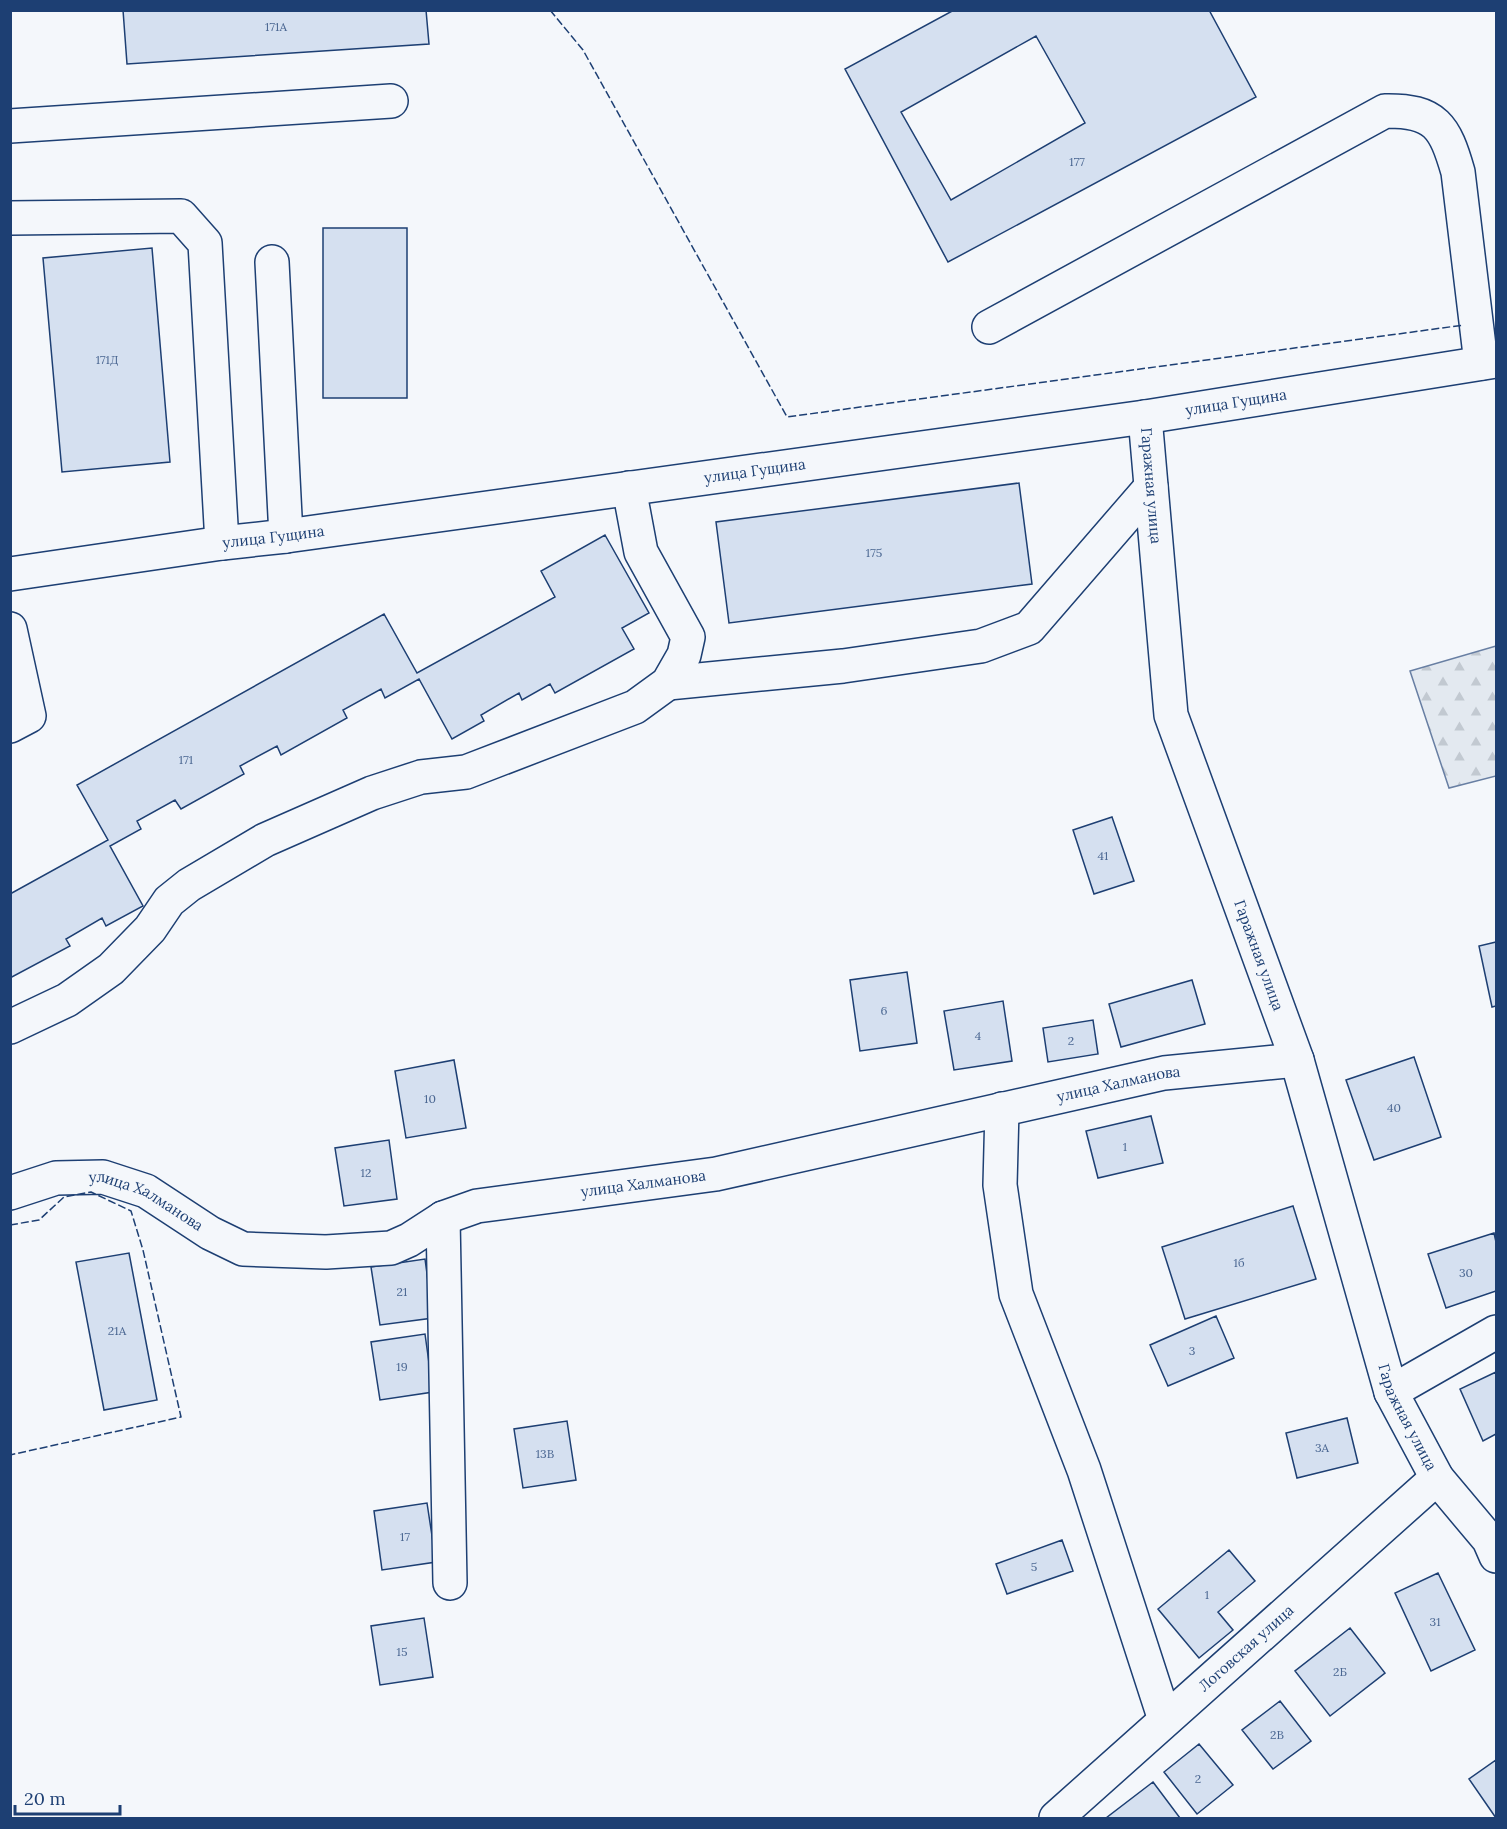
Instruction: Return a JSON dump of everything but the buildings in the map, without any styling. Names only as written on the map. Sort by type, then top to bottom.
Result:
[{"type":"street","points":[[10,126],[391,101]]},
{"type":"street","points":[[989,327],[1385,111],[1408,110],[1424,115],[1440,127],[1450,147],[1458,172],[1489,362]]},
{"type":"street","points":[[10,219],[181,216],[205,243],[222,543]]},
{"type":"street","points":[[272,262],[286,536]]},
{"type":"street","name":"улица Гущина","points":[[10,574],[1145,417],[1489,362]]},
{"type":"street","name":"Гаражная улица","points":[[1145,417],[1171,715],[1297,1060],[1390,1392],[1437,1478],[1489,1540],[1497,1556]]},
{"type":"street","points":[[668,683],[843,666],[981,646],[1029,628],[1151,487]]},
{"type":"street","points":[[10,1027],[67,1000],[111,969],[150,929],[169,901],[189,885],[265,840],[372,793],[421,777],[466,772],[635,707],[668,683],[684,655],[688,637],[641,552],[629,488]]},
{"type":"street","points":[[10,628],[29,716],[10,726]]},
{"type":"street","name":"улица Халманова","points":[[10,1193],[56,1178],[103,1177],[146,1191],[210,1233],[243,1249],[326,1252],[391,1248],[409,1240],[443,1218],[477,1206],[716,1174],[1164,1073],[1297,1060]]},
{"type":"street","points":[[1002,1109],[1000,1185],[1016,1294],[1084,1470],[1165,1720]]},
{"type":"street","points":[[443,1218],[450,1583]]},
{"type":"street","points":[[1390,1392],[1497,1332]]},
{"type":"street","name":"Логовская улица","points":[[1056,1818],[1437,1478]]},
{"type":"green space","points":[[1496,646],[1496,776],[1449,788],[1410,671]]},
{"type":"fence","points":[[550,10],[583,50],[787,417],[1464,325]]},
{"type":"fence","points":[[10,1225],[39,1220],[64,1197],[91,1192],[131,1211],[143,1250],[181,1417],[10,1455]]}]
